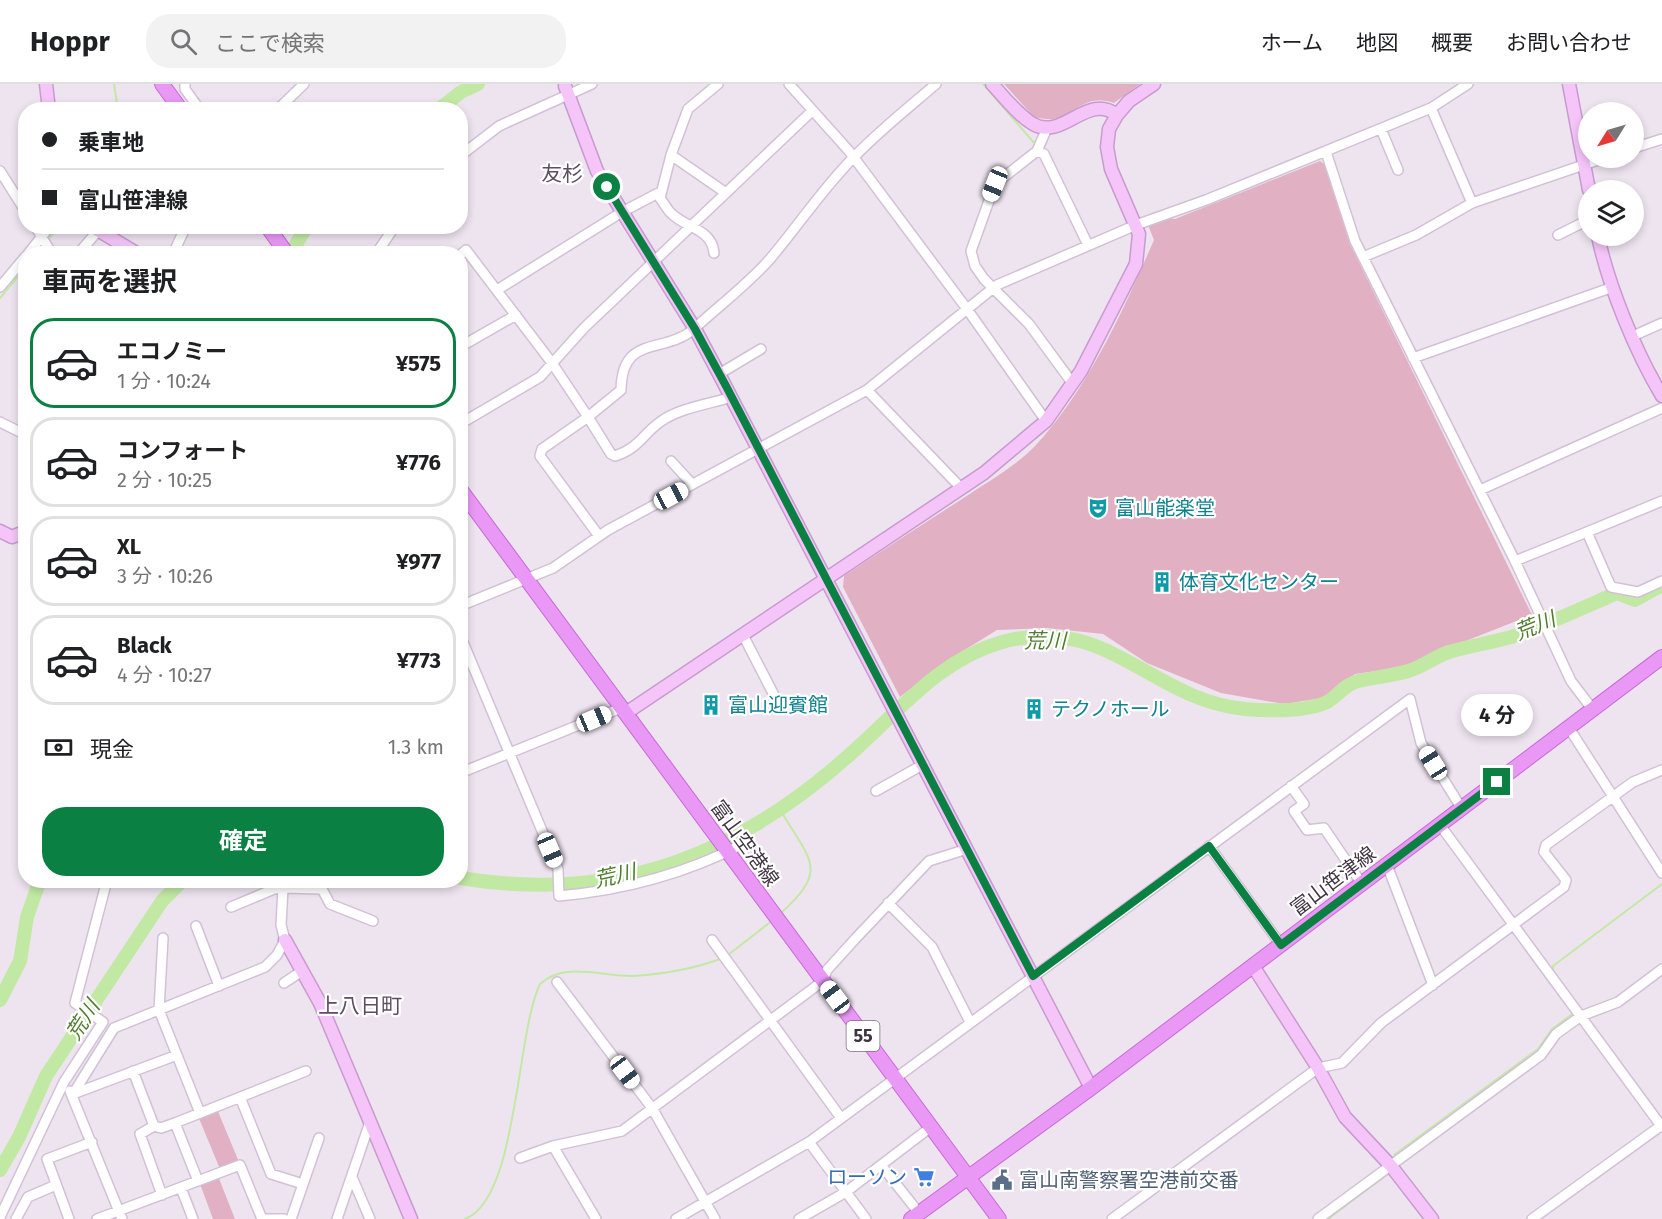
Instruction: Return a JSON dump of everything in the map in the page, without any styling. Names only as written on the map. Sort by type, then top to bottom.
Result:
[{"type":"main road","points":[[162,84],[175,102]]},
{"type":"main road","name":"富山空港線","points":[[468,500],[999,1219]]},
{"type":"main road","name":"富山笹津線","points":[[914,1216],[1091,1088],[1662,657]]},
{"type":"street","points":[[46,84],[48,102]]},
{"type":"street","points":[[185,84],[185,89],[193,102]]},
{"type":"street","points":[[285,102],[304,84]]},
{"type":"street","points":[[468,150],[499,126],[553,99],[566,89],[592,84]]},
{"type":"street","points":[[714,253],[709,240],[693,226],[673,215],[660,198],[671,154],[688,109],[718,84]]},
{"type":"street","points":[[789,84],[853,157],[967,309],[1046,421]]},
{"type":"street","points":[[599,536],[540,456],[542,450],[621,390],[621,374],[630,356],[642,348],[677,339],[695,329],[768,261],[853,157],[936,84]]},
{"type":"street","points":[[992,84],[1018,113],[1033,124],[1047,128],[1054,127],[1094,108],[1106,109],[1117,115]]},
{"type":"street","points":[[468,769],[623,711],[743,635],[962,489],[1008,456],[1046,421],[1073,384],[1136,264],[1139,242],[1136,225],[1111,169],[1107,147],[1109,129],[1117,115],[1129,101],[1154,84]]},
{"type":"street","points":[[468,603],[553,568],[599,536],[867,390],[994,288],[1136,225],[1326,152],[1431,108],[1468,84]]},
{"type":"street","points":[[1569,84],[1578,135]]},
{"type":"street","points":[[566,89],[597,171],[695,329],[732,397],[1091,1088]]},
{"type":"street","points":[[1431,108],[1472,202]]},
{"type":"street","points":[[468,419],[540,377],[584,328],[655,263],[812,111]]},
{"type":"street","points":[[1047,128],[1037,151],[995,184],[971,251],[975,266],[1029,324],[1073,384]]},
{"type":"street","points":[[1381,129],[1398,170]]},
{"type":"street","points":[[1644,145],[1662,139]]},
{"type":"street","points":[[1037,151],[1044,154],[1088,246]]},
{"type":"street","points":[[1326,152],[1363,257],[1515,561],[1571,681],[1593,710]]},
{"type":"street","points":[[671,154],[726,193]]},
{"type":"street","points":[[1363,257],[1416,235],[1472,202],[1578,166]]},
{"type":"street","points":[[0,171],[18,199]]},
{"type":"street","points":[[497,290],[622,212],[662,191]]},
{"type":"street","points":[[1558,235],[1578,225]]},
{"type":"street","points":[[39,234],[47,246]]},
{"type":"street","points":[[34,246],[43,234]]},
{"type":"street","points":[[106,234],[125,246]]},
{"type":"street","points":[[1601,246],[1613,287],[1651,378],[1662,396]]},
{"type":"street","points":[[468,253],[552,363],[615,456],[632,450],[659,423],[672,415],[732,397]]},
{"type":"street","points":[[0,287],[18,266]]},
{"type":"street","points":[[1413,358],[1613,287]]},
{"type":"street","points":[[468,342],[516,315]]},
{"type":"street","points":[[1633,336],[1662,323]]},
{"type":"street","points":[[719,374],[761,349]]},
{"type":"street","points":[[867,390],[962,489]]},
{"type":"street","points":[[1480,490],[1662,408]]},
{"type":"street","points":[[0,422],[18,431]]},
{"type":"street","points":[[671,461],[692,484]]},
{"type":"street","points":[[1515,561],[1662,501]]},
{"type":"street","points":[[0,531],[12,537],[18,534]]},
{"type":"street","points":[[1587,532],[1611,587],[1638,592],[1662,580]]},
{"type":"street","points":[[743,635],[776,699]]},
{"type":"street","points":[[468,655],[558,869],[559,896],[646,883],[744,844]]},
{"type":"street","points":[[676,1219],[808,1142],[1410,699],[1421,743],[1462,809]]},
{"type":"street","points":[[1569,728],[1662,873]]},
{"type":"street","points":[[876,791],[924,764]]},
{"type":"street","points":[[1112,1219],[1318,1068],[1342,1063],[1381,1023],[1564,887],[1566,880],[1544,852],[1546,845],[1633,782],[1662,770]]},
{"type":"street","points":[[1291,786],[1304,804],[1294,811],[1307,830],[1324,828],[1362,884]]},
{"type":"street","points":[[1440,825],[1662,1126],[1532,1219]]},
{"type":"street","points":[[1209,846],[1281,945]]},
{"type":"street","points":[[520,1158],[554,1146],[622,1131],[823,981],[827,970],[928,861],[967,849]]},
{"type":"street","points":[[1387,865],[1433,985]]},
{"type":"street","points":[[0,1217],[64,1082],[103,1022],[75,1003],[105,888]]},
{"type":"street","points":[[231,907],[274,889],[283,888],[281,925],[285,939],[320,1003],[411,1219]]},
{"type":"street","points":[[325,888],[330,904],[373,921]]},
{"type":"street","points":[[888,903],[932,947],[970,1022]]},
{"type":"street","points":[[196,926],[219,986]]},
{"type":"street","points":[[163,938],[159,1010],[200,1113]]},
{"type":"street","points":[[73,1094],[114,1028],[265,967],[277,955],[285,939]]},
{"type":"street","points":[[712,940],[841,1118]]},
{"type":"street","points":[[1253,966],[1353,1127],[1391,1166],[1432,1219]]},
{"type":"street","points":[[1318,1219],[1542,1055],[1556,1034],[1578,1012],[1618,1002],[1662,969]]},
{"type":"street","points":[[284,982],[302,971]]},
{"type":"street","points":[[557,982],[652,1108],[715,1219]]},
{"type":"street","points":[[73,1094],[177,1054]]},
{"type":"street","points":[[133,1071],[154,1126]]},
{"type":"street","points":[[162,1194],[140,1134],[154,1126],[161,1128],[175,1124],[306,1071]]},
{"type":"street","points":[[64,1082],[73,1094],[120,1215]]},
{"type":"street","points":[[240,1097],[271,1174],[303,1184]]},
{"type":"street","points":[[337,1219],[370,1122]]},
{"type":"street","points":[[175,1124],[198,1181]]},
{"type":"street","points":[[799,1219],[846,1192],[931,1127]]},
{"type":"street","points":[[291,1219],[319,1138]]},
{"type":"street","points":[[69,1219],[47,1159],[92,1142]]},
{"type":"street","points":[[808,1142],[866,1219]]},
{"type":"street","points":[[554,1146],[596,1219]]},
{"type":"street","points":[[97,1219],[120,1215],[162,1194],[240,1165],[264,1219],[284,1219]]},
{"type":"street","points":[[881,1165],[914,1216]]},
{"type":"street","points":[[352,1177],[370,1219]]},
{"type":"street","points":[[16,1219],[28,1197],[56,1185]]},
{"type":"street","points":[[181,1188],[193,1219]]},
{"type":"shaded area","points":[[1004,84],[1140,84],[1114,103],[1096,100],[1062,116],[1050,119],[1034,117]]},
{"type":"shaded area","points":[[1320,161],[1324,164],[1350,244],[1532,615],[1458,644],[1413,666],[1355,674],[1329,697],[1284,704],[1221,693],[1147,663],[1103,634],[1047,628],[997,630],[945,662],[900,697],[843,587],[844,576],[1001,474],[1036,445],[1072,398],[1117,321],[1154,240],[1148,225],[1167,218],[1175,219]]},
{"type":"shaded area","points":[[217,1109],[239,1162],[220,1169],[198,1116]]},
{"type":"shaded area","points":[[218,1176],[235,1219],[213,1219],[200,1184]]},
{"type":"waterway","points":[[114,84],[117,102]]},
{"type":"waterway","points":[[448,102],[461,92],[478,84]]},
{"type":"waterway","points":[[983,84],[1036,145]]},
{"type":"waterway","points":[[47,241],[53,234]]},
{"type":"waterway","points":[[295,246],[302,234]]},
{"type":"waterway","points":[[0,298],[18,277]]},
{"type":"waterway","points":[[1045,338],[1071,372]]},
{"type":"waterway","name":"荒川","points":[[468,879],[517,884],[572,884],[624,876],[674,862],[722,843],[769,817],[813,785],[857,748],[922,687],[958,661],[999,643],[1036,636],[1069,639],[1099,647],[1182,690],[1212,702],[1245,709],[1298,709],[1327,702],[1353,683],[1408,671],[1449,652],[1511,637],[1617,593],[1635,600],[1662,585]]},
{"type":"waterway","points":[[780,914],[796,899],[810,875],[807,854],[781,811]]},
{"type":"waterway","points":[[1553,971],[1553,966],[1662,884]]},
{"type":"waterway","points":[[0,1000],[20,961],[27,917],[37,888]]},
{"type":"waterway","name":"荒川","points":[[0,1170],[19,1137],[46,1076],[162,901],[175,888]]},
{"type":"waterway","points":[[728,955],[773,920]]},
{"type":"waterway","points":[[465,1219],[482,1205],[496,1181],[506,1149],[532,1007],[540,984],[561,973],[585,972],[634,976],[689,968],[720,959]]},
{"type":"waterway","points":[[1567,990],[1580,1009]]},
{"type":"waterway","points":[[1394,1155],[1538,1049],[1552,1029],[1575,1012]]},
{"type":"waterway","points":[[1328,1219],[1388,1174]]},
{"type":"place","name":"富山能楽堂","points":[[1098,508]]},
{"type":"place","name":"体育文化センター","points":[[1162,582]]},
{"type":"place","name":"富山迎賓館","points":[[711,705]]},
{"type":"place","name":"テクノホール","points":[[1034,709]]},
{"type":"place","name":"ローソン","points":[[924,1177]]},
{"type":"place","name":"富山南警察署空港前交番","points":[[1002,1180]]},
{"type":"district","name":"友杉","points":[[562,174]]},
{"type":"district","name":"上八日町","points":[[360,1006]]},
{"type":"route","points":[[607,187],[695,329],[726,386],[791,507],[1033,976],[1209,846],[1281,945],[1497,782]]}]
